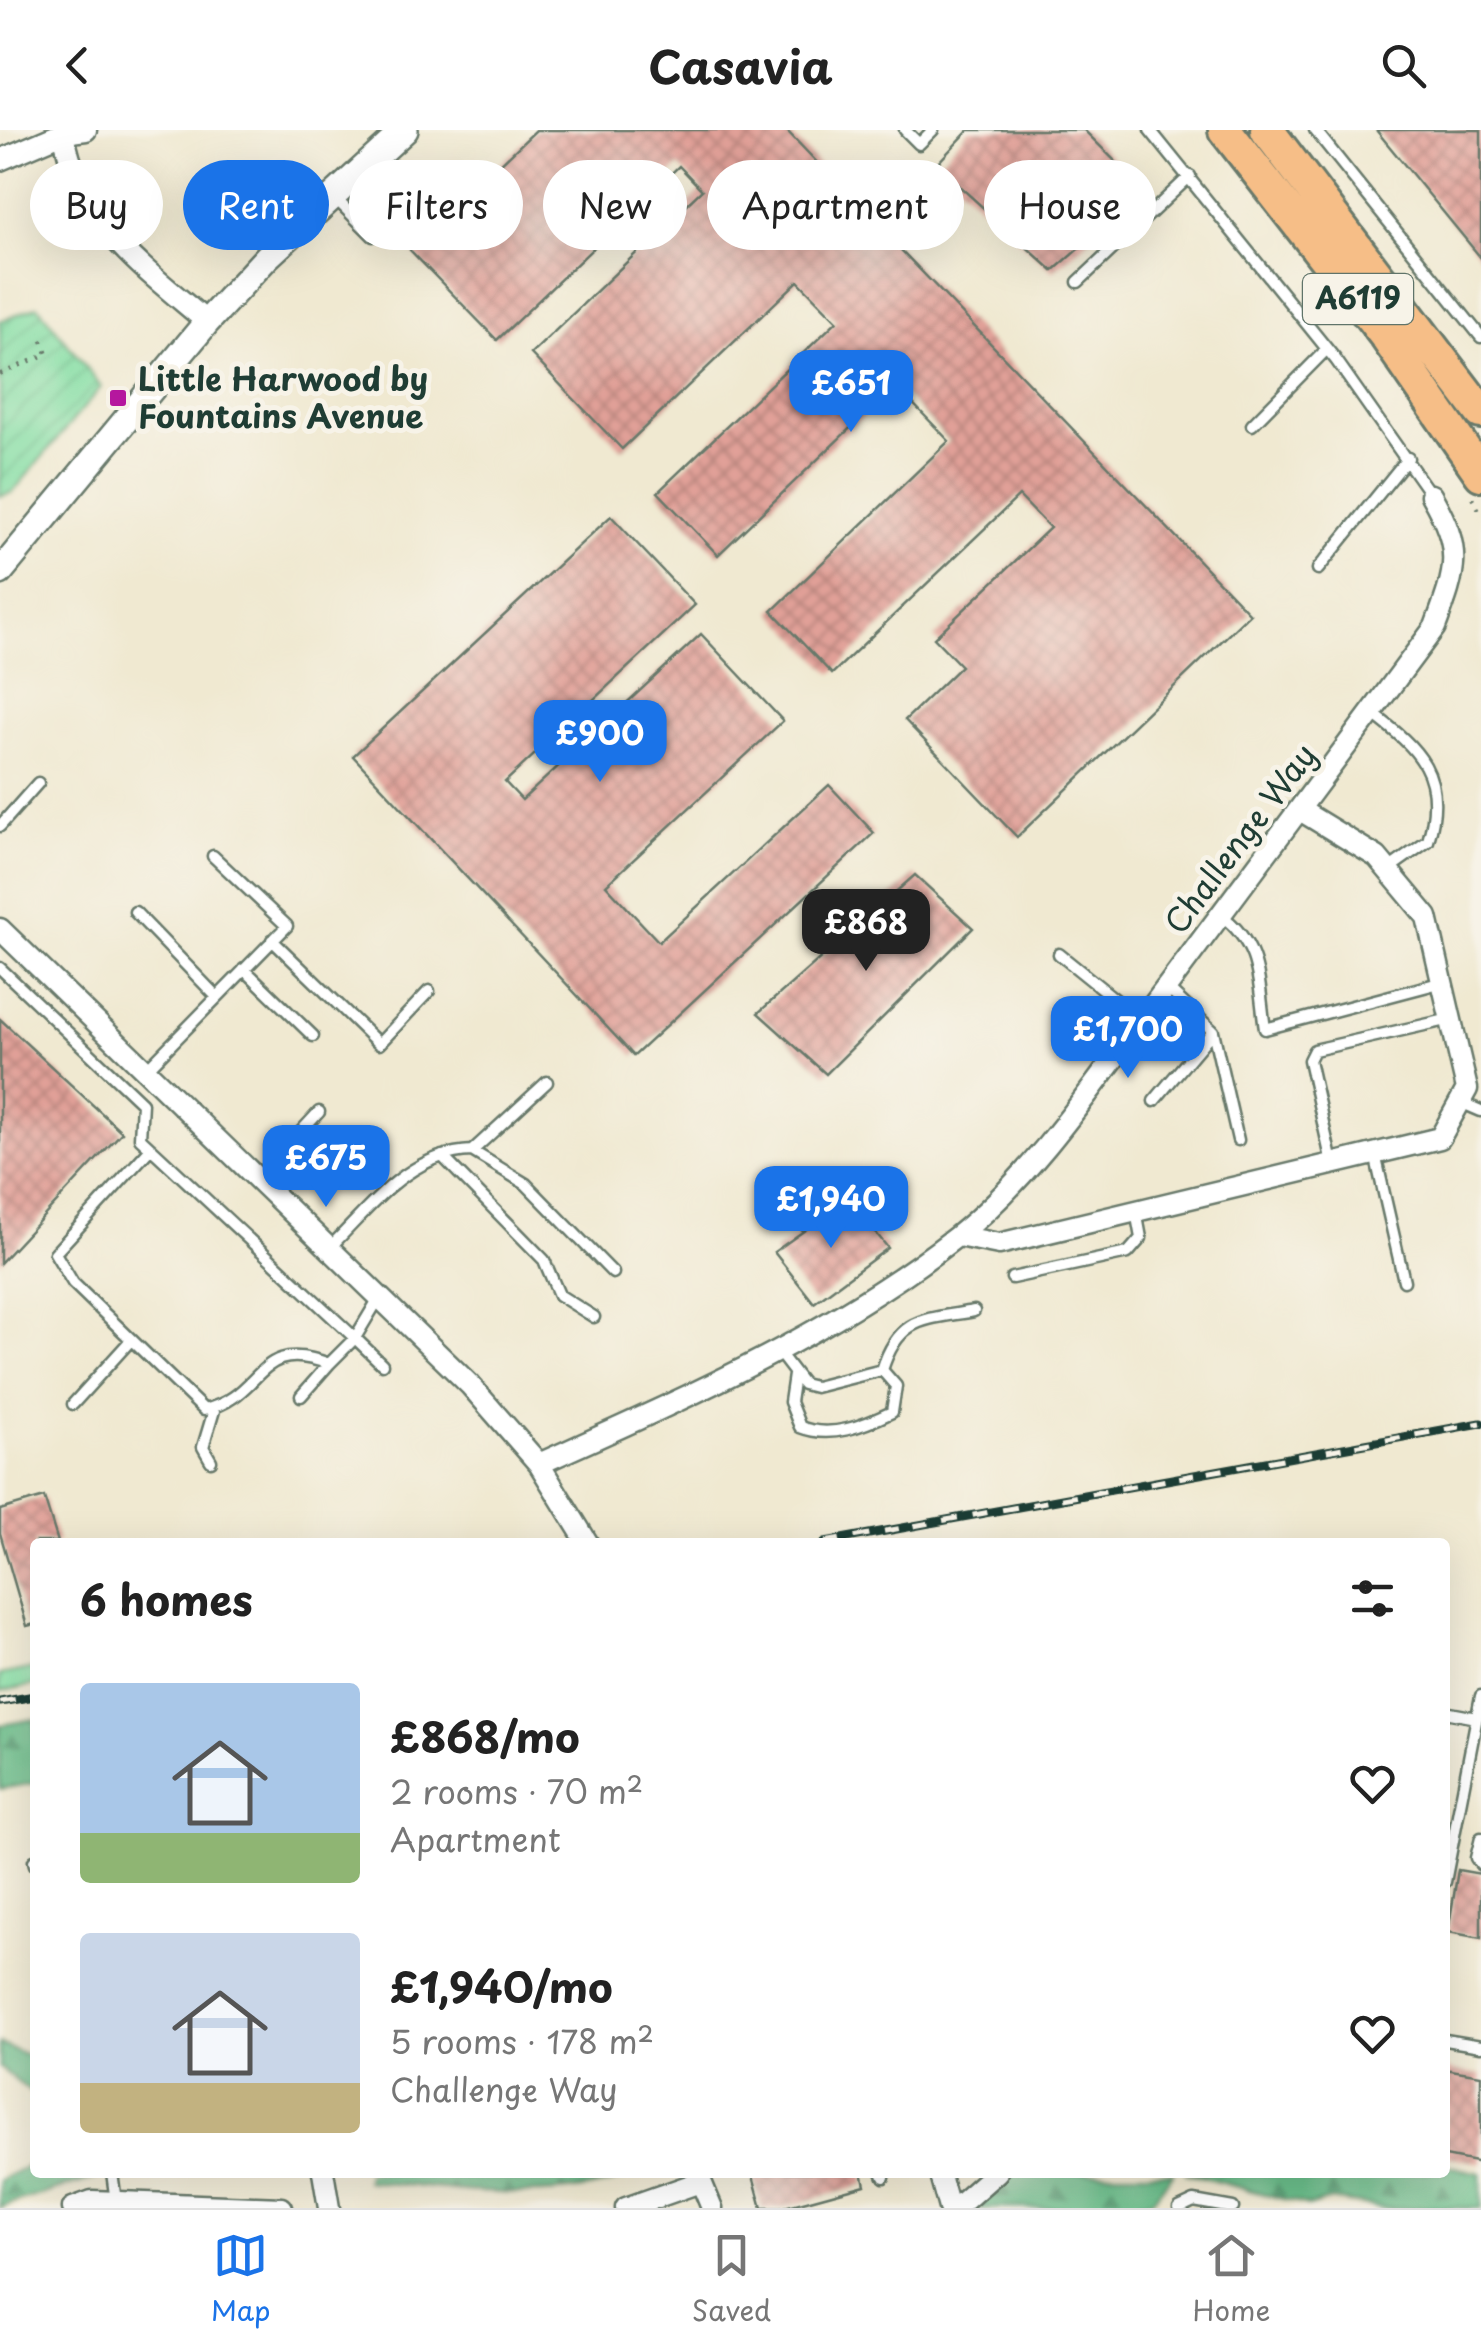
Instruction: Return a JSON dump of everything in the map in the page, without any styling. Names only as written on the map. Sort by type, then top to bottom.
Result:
[{"type":"highway","name":"A6119","points":[[1225,130],[1386,335],[1481,474]]},
{"type":"highway","name":"A6119","points":[[1267,130],[1481,412]]},
{"type":"street","points":[[0,160],[63,132],[86,130]]},
{"type":"street","points":[[0,572],[207,322],[405,130]]},
{"type":"street","points":[[63,132],[74,182],[99,223],[134,260],[207,322]]},
{"type":"street","name":"Challenge Way","points":[[539,1464],[841,1317],[958,1236],[1076,1108],[1436,627],[1453,577],[1452,533],[1431,495]]},
{"type":"street","points":[[958,1236],[999,1244],[1440,1138],[1468,1089],[1428,918],[1377,857],[1300,810]]},
{"type":"street","points":[[0,929],[144,1073],[470,1385],[539,1464],[585,1538]]},
{"type":"street","points":[[323,2178],[329,2208]]},
{"type":"street","points":[[626,2208],[696,2178]]},
{"type":"street","points":[[698,2178],[712,2208]]},
{"type":"street","points":[[941,2178],[952,2208],[990,2178]]},
{"type":"street","points":[[73,2208],[92,2201],[282,2208]]},
{"type":"lane","points":[[905,130],[919,144],[933,130]]},
{"type":"lane","points":[[1150,130],[1327,349],[1431,495]]},
{"type":"lane","points":[[1315,130],[1481,337]]},
{"type":"lane","points":[[1078,282],[1190,176]]},
{"type":"lane","points":[[333,196],[349,212]]},
{"type":"lane","points":[[1252,425],[1327,349]]},
{"type":"lane","points":[[1318,569],[1408,458]]},
{"type":"lane","points":[[1372,713],[1416,747],[1430,774],[1428,841],[1388,870]]},
{"type":"lane","points":[[0,826],[38,784]]},
{"type":"lane","points":[[144,1073],[287,926],[213,856]]},
{"type":"lane","points":[[135,912],[217,997]]},
{"type":"lane","points":[[1221,916],[1243,932],[1252,948],[1265,1029],[1442,982]]},
{"type":"lane","points":[[272,940],[379,1044],[428,991]]},
{"type":"lane","points":[[1060,954],[1142,1021]]},
{"type":"lane","points":[[0,968],[142,1103],[140,1138],[382,1364]]},
{"type":"lane","points":[[244,969],[313,1036]]},
{"type":"lane","points":[[1167,988],[1213,1031],[1238,1140]]},
{"type":"lane","points":[[1332,1164],[1310,1060],[1314,1050],[1451,1019]]},
{"type":"lane","points":[[1154,1101],[1213,1031]]},
{"type":"lane","points":[[329,1248],[412,1167],[472,1151],[547,1082]]},
{"type":"lane","points":[[1460,1102],[1481,1111]]},
{"type":"lane","points":[[258,1178],[318,1112]]},
{"type":"lane","points":[[151,1148],[55,1253],[74,1283],[204,1410],[225,1405],[280,1356],[301,1354],[329,1364]]},
{"type":"lane","points":[[472,1151],[526,1184],[613,1272]]},
{"type":"lane","points":[[1375,1154],[1404,1280]]},
{"type":"lane","points":[[442,1156],[544,1260],[559,1296],[594,1316]]},
{"type":"lane","points":[[1012,1278],[1128,1253],[1141,1238],[1136,1211]]},
{"type":"lane","points":[[302,1396],[354,1338],[380,1298]]},
{"type":"lane","points":[[882,1370],[890,1345],[902,1330],[916,1322],[974,1311]]},
{"type":"lane","points":[[72,1404],[132,1340]]},
{"type":"lane","points":[[776,1350],[803,1384],[816,1387],[882,1370]]},
{"type":"lane","points":[[794,1375],[793,1414],[800,1427],[826,1432],[867,1424],[892,1412],[896,1386],[882,1370]]},
{"type":"lane","points":[[211,1461],[203,1447],[215,1407]]},
{"type":"lane","points":[[1450,1856],[1477,1749],[1481,1696]]},
{"type":"lane","points":[[1450,1713],[1477,1718]]},
{"type":"lane","points":[[1452,1846],[1480,1844],[1476,1858],[1481,1865]]},
{"type":"lane","points":[[1450,2041],[1481,2046]]},
{"type":"lane","points":[[113,2178],[116,2202]]},
{"type":"lane","points":[[1179,2208],[1194,2201],[1233,2208]]},
{"type":"path","points":[[0,374],[47,354],[39,333]]},
{"type":"green space","points":[[38,306],[101,387],[13,492],[0,496],[0,321]]},
{"type":"green space","points":[[30,1669],[30,1686],[0,1691],[0,1675]]},
{"type":"green space","points":[[30,1720],[30,1784],[0,1789],[0,1725]]},
{"type":"green space","points":[[0,2044],[30,2056],[30,2092],[0,2068]]},
{"type":"green space","points":[[30,2165],[30,2178],[96,2178],[0,2207],[0,2180]]},
{"type":"green space","points":[[1450,2166],[1481,2173],[1481,2208],[1384,2208],[1331,2200],[1309,2206],[1204,2178],[1450,2178]]},
{"type":"green space","points":[[366,2178],[624,2178],[539,2193],[366,2181]]},
{"type":"green space","points":[[1008,2178],[1169,2178],[1153,2199],[1124,2208],[978,2208]]},
{"type":"building","points":[[536,130],[786,130],[815,160],[707,160],[707,250],[901,250],[1250,614],[1017,837],[905,720],[961,666],[934,638],[1050,528],[1019,496],[832,674],[772,611],[949,441],[895,385],[718,555],[658,492],[837,321],[798,281],[622,449],[531,354],[639,250],[687,250],[687,204],[702,190],[687,174],[687,160],[543,160],[543,250],[591,250],[497,340],[410,250],[523,250],[523,160],[504,160]]},
{"type":"building","points":[[969,130],[1084,130],[1114,160],[984,160],[984,208],[964,190],[964,160],[941,160]]},
{"type":"building","points":[[1376,130],[1481,130],[1481,258]]},
{"type":"building","points":[[1030,250],[1077,250],[1053,271]]},
{"type":"building","points":[[611,516],[695,605],[505,782],[522,800],[701,634],[783,721],[606,885],[659,942],[829,785],[874,833],[634,1056],[353,756]]},
{"type":"building","points":[[915,875],[973,928],[826,1074],[758,1013]]},
{"type":"building","points":[[0,1019],[122,1132],[0,1263]]},
{"type":"building","points":[[849,1199],[888,1248],[814,1303],[774,1252]]},
{"type":"building","points":[[44,1497],[57,1538],[30,1538],[27,1626],[0,1533],[0,1510]]},
{"type":"building","points":[[1458,1870],[1481,1874],[1481,1938],[1450,1932]]},
{"type":"building","points":[[1450,2070],[1481,2075],[1481,2163],[1450,2157]]},
{"type":"building","points":[[754,2178],[863,2178],[865,2185],[781,2208],[762,2208]]},
{"type":"railway","points":[[847,1538],[1481,1423]]},
{"type":"railway","points":[[0,1702],[30,1697]]},
{"type":"place","name":"Little Harwood by Fountains Avenue","points":[[118,398]]}]
